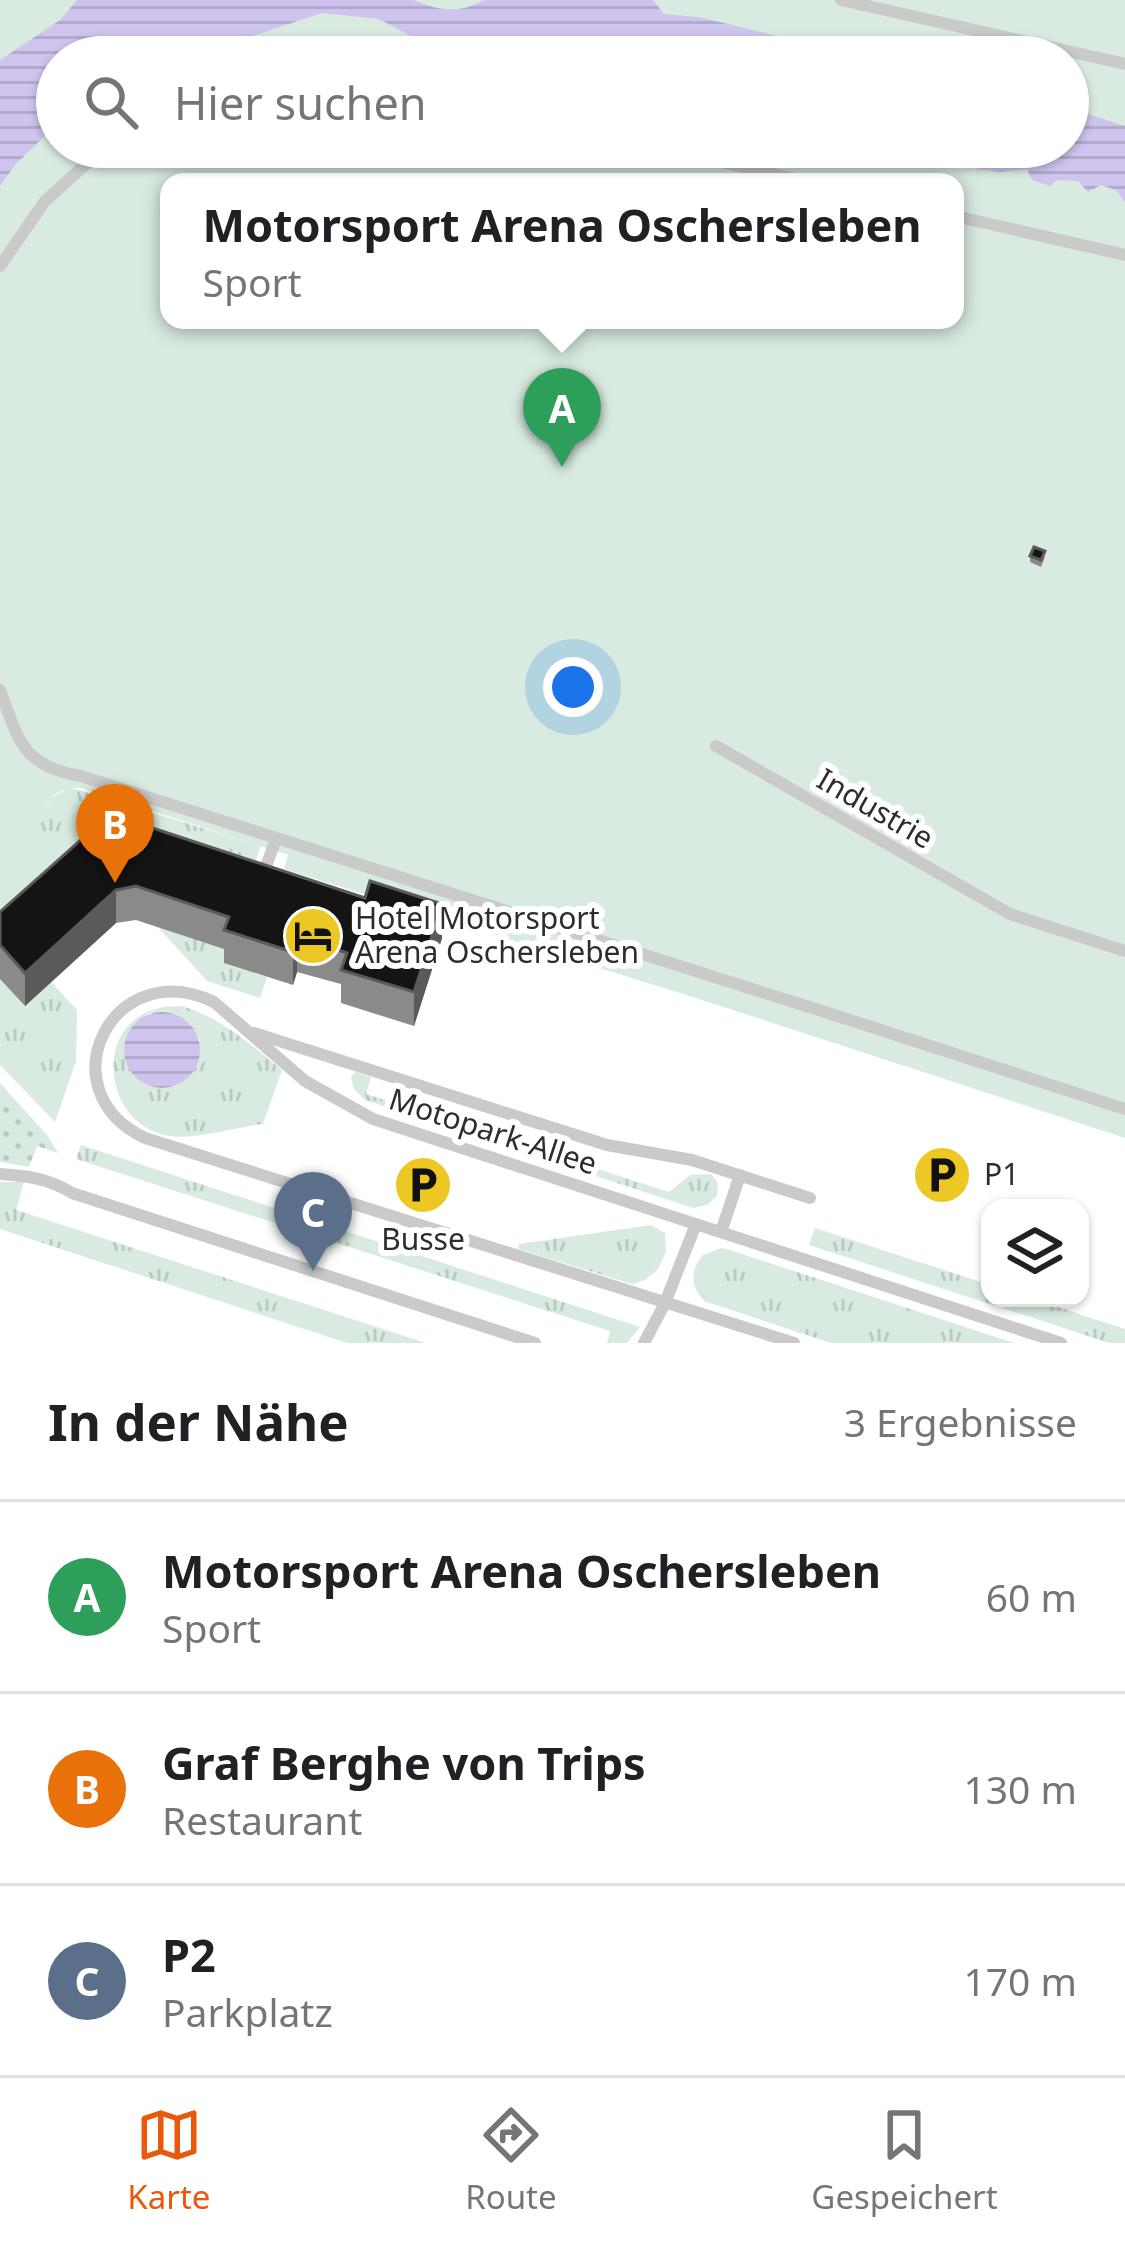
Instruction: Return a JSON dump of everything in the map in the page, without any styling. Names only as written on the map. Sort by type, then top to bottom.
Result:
[{"type":"lane","points":[[841,0],[1001,36]]},
{"type":"lane","points":[[1089,56],[1125,64]]},
{"type":"lane","points":[[0,266],[45,201],[82,168]]},
{"type":"lane","points":[[964,218],[1125,255]]},
{"type":"lane","points":[[0,690],[24,750],[39,765],[508,914],[627,946],[1125,1109]]},
{"type":"lane","name":"Industrie","points":[[716,746],[1010,914],[1125,951]]},
{"type":"lane","points":[[257,890],[276,839]]},
{"type":"lane","name":"Motopark-Allee","points":[[794,1343],[145,1138],[122,1124],[99,1090],[95,1066],[106,1028],[142,996],[167,991],[198,994],[214,1002],[305,1081],[373,1118],[1061,1343]]},
{"type":"lane","points":[[250,1033],[607,1144],[692,1160],[810,1198]]},
{"type":"lane","points":[[0,1174],[34,1176],[71,1193],[536,1343]]},
{"type":"lane","points":[[721,1232],[740,1175]]},
{"type":"lane","points":[[644,1343],[696,1224]]},
{"type":"green space","points":[[0,0],[1125,0],[1125,1138],[284,869],[288,855],[81,788],[55,794],[48,803],[33,850],[0,889]]},
{"type":"green space","points":[[69,787],[261,846],[245,890],[0,945],[0,868],[38,822],[51,798]]},
{"type":"green space","points":[[158,927],[229,950],[225,963],[267,977],[260,998],[207,981]]},
{"type":"green space","points":[[0,979],[25,1006],[51,982],[77,1010],[76,1061],[55,1122],[0,1065]]},
{"type":"green space","points":[[181,1006],[208,1016],[282,1070],[263,1124],[169,1136],[145,1127],[127,1110],[117,1089],[118,1043],[130,1023],[151,1010]],"holes":[[[150,1013],[186,1020],[200,1041],[154,1086],[142,1080],[128,1061],[127,1040],[132,1030]]]},
{"type":"green space","points":[[355,1072],[371,1077],[366,1094],[669,1192],[690,1175],[711,1174],[718,1183],[717,1196],[693,1208],[365,1100],[354,1089],[351,1077]]},
{"type":"green space","points":[[0,1083],[58,1153],[37,1146],[29,1167],[0,1162]]},
{"type":"green space","points":[[81,1145],[640,1327],[627,1343],[607,1343],[610,1331],[76,1159]]},
{"type":"green space","points":[[0,1182],[24,1182],[16,1210],[426,1343],[347,1343],[0,1229]]},
{"type":"green space","points":[[651,1225],[665,1233],[666,1252],[658,1269],[632,1284],[518,1249],[519,1244]]},
{"type":"green space","points":[[815,1228],[981,1282],[981,1301],[809,1245]]},
{"type":"green space","points":[[721,1248],[1014,1343],[831,1343],[704,1301],[694,1284],[696,1266],[703,1255]]},
{"type":"green space","points":[[999,1307],[1058,1307],[1125,1329],[1125,1343],[1109,1343]]},
{"type":"shaded area","points":[[77,0],[414,0],[449,9],[484,0],[653,0],[664,14],[699,17],[777,36],[411,36],[379,19],[322,13],[252,36],[36,36],[60,20]]},
{"type":"shaded area","points":[[36,36],[36,144],[0,186],[0,60]]},
{"type":"shaded area","points":[[1089,114],[1125,126],[1125,202],[1116,190],[1101,185],[1088,192],[1078,181],[1057,180],[1050,186],[1032,180],[1027,169],[977,169],[1089,168]]},
{"type":"shaded area","points":[[162,1012],[189,1023],[200,1050],[189,1077],[162,1088],[135,1077],[124,1050],[135,1023]]},
{"type":"building","points":[[1034,547],[1045,551],[1041,560],[1030,556]]},
{"type":"building","points":[[110,814],[365,898],[370,881],[442,904],[414,992],[341,970],[347,953],[297,939],[293,952],[224,930],[229,917],[136,886],[116,890],[25,973],[0,945],[0,912]]},
{"type":"place","name":"Motorsport Arena Oschersleben","points":[[562,467]]},
{"type":"place","name":"Graf Berghe von Trips","points":[[115,883]]},
{"type":"place","name":"Hotel Motorsport Arena Oschersleben","points":[[313,936]]},
{"type":"place","name":"P1","points":[[942,1175]]},
{"type":"place","name":"Busse","points":[[423,1185]]},
{"type":"place","name":"P2","points":[[313,1271]]}]
